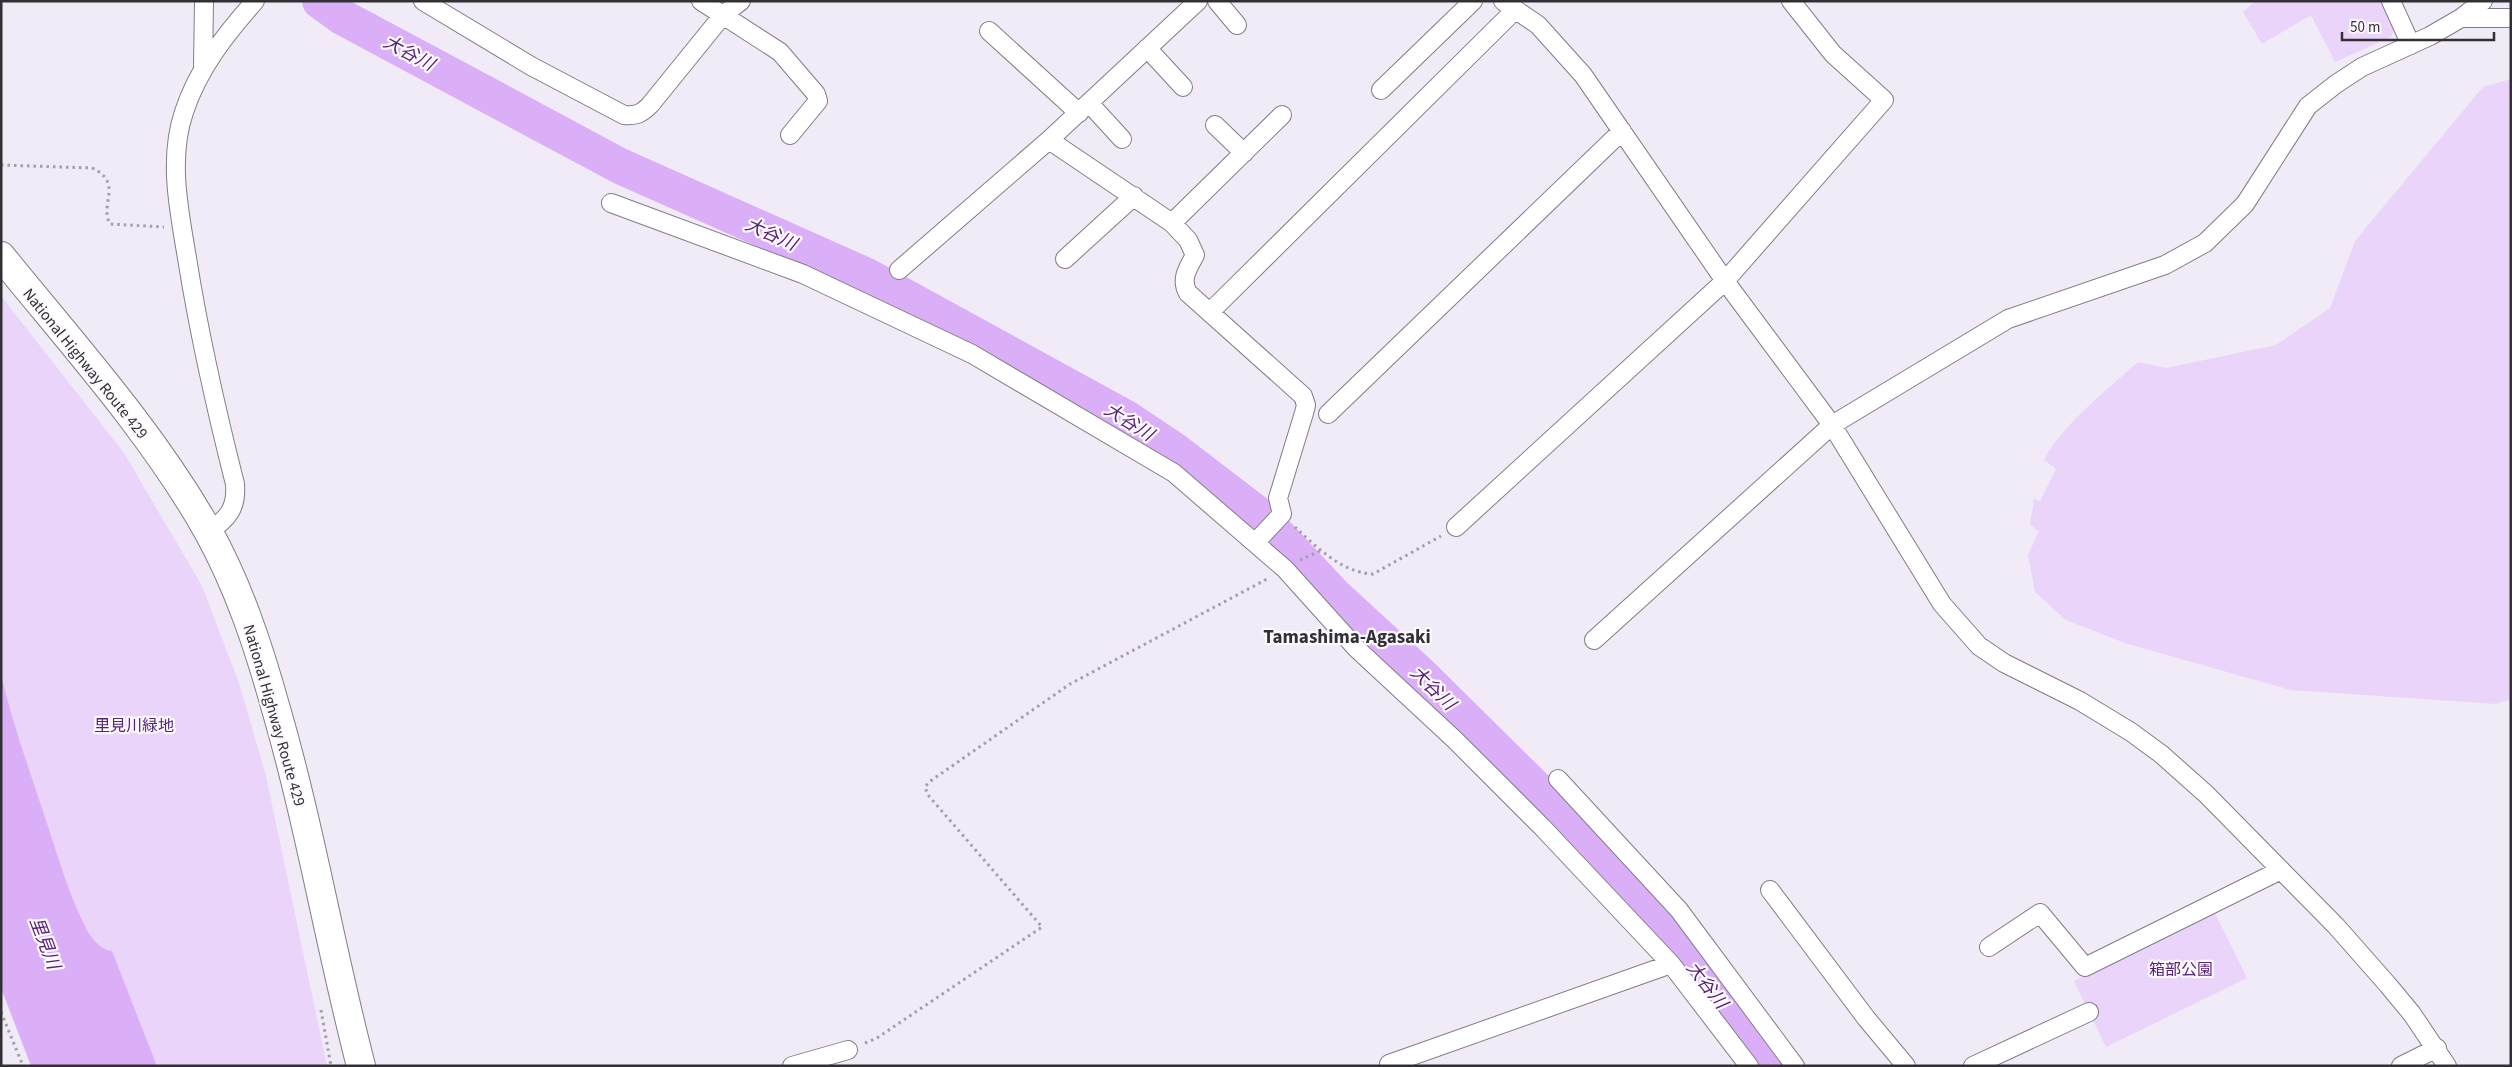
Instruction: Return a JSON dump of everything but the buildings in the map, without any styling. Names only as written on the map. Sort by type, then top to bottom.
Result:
[{"type":"highway","name":"National Highway Route 429","points":[[1,256],[150,442],[184,491],[208,532],[246,616],[279,718],[361,1066]]},
{"type":"street","points":[[203,68],[204,1]]},
{"type":"street","points":[[423,1],[531,66],[624,115],[634,116],[642,113],[650,106],[723,15],[741,1]]},
{"type":"street","points":[[701,1],[780,52],[816,94],[818,101],[790,135]]},
{"type":"street","points":[[899,270],[1049,140],[1198,1]]},
{"type":"street","points":[[1217,1],[1237,25]]},
{"type":"street","points":[[1381,90],[1473,1]]},
{"type":"street","points":[[1456,527],[1725,281],[1884,100],[1833,54],[1791,1]]},
{"type":"street","points":[[2391,1],[2412,45]]},
{"type":"street","points":[[1594,640],[1832,425],[2008,319],[2165,265],[2205,243],[2245,204],[2308,106],[2362,67],[2412,45],[2461,18],[2483,1]]},
{"type":"street","points":[[208,532],[223,521],[233,510],[236,498],[235,484],[208,374],[194,302],[176,182],[177,148],[183,114],[203,68],[216,48],[251,5]]},
{"type":"street","points":[[1210,312],[1509,5],[1538,25],[1583,75],[1725,281],[1832,425],[1942,604],[1979,646],[2004,664],[2080,701],[2131,732],[2161,754],[2206,794],[2282,870],[2388,985],[2437,1048],[2447,1066]]},
{"type":"street","points":[[2461,18],[2511,18]]},
{"type":"street","points":[[989,31],[1122,139]]},
{"type":"street","points":[[1147,48],[1183,87]]},
{"type":"street","points":[[1172,223],[1282,116]]},
{"type":"street","points":[[1215,124],[1244,152]]},
{"type":"street","points":[[1328,414],[1622,131]]},
{"type":"street","points":[[1049,140],[1172,223],[1188,240],[1195,254],[1185,274],[1183,285],[1188,293],[1303,396],[1306,405],[1278,498],[1282,514],[1255,543]]},
{"type":"street","points":[[1065,259],[1134,196]]},
{"type":"street","points":[[612,203],[803,274],[972,354],[1174,473],[1284,570],[1357,649],[1455,740],[1542,827],[1671,964],[1749,1066]]},
{"type":"street","points":[[1558,779],[1679,910],[1794,1066]]},
{"type":"street","points":[[1989,948],[2040,913],[2085,967],[2282,870]]},
{"type":"street","points":[[1770,890],[1866,1018],[1906,1066]]},
{"type":"street","points":[[1389,1064],[1671,964]]},
{"type":"street","points":[[1973,1066],[2089,1012]]},
{"type":"street","points":[[2401,1066],[2437,1048]]},
{"type":"street","points":[[792,1066],[848,1050]]},
{"type":"path","points":[[1,165],[92,168],[99,172],[110,188],[107,218],[110,224],[158,228],[164,227],[166,221]]},
{"type":"path","points":[[1282,514],[1320,551],[1361,574],[1373,574],[1456,527]]},
{"type":"path","points":[[1313,553],[1320,551]]},
{"type":"path","points":[[848,1050],[877,1038],[1042,927],[928,795],[925,787],[929,782],[1070,684],[1284,570]]},
{"type":"path","points":[[1,1012],[23,1066]]},
{"type":"green space","points":[[2255,1],[2380,1],[2394,30],[2391,37],[2335,62],[2311,15],[2262,44],[2243,12]]},
{"type":"green space","points":[[2511,79],[2511,699],[2496,704],[2291,690],[2125,643],[2066,620],[2035,592],[2028,555],[2039,531],[2030,525],[2034,499],[2040,501],[2056,469],[2044,460],[2062,433],[2086,408],[2138,362],[2166,368],[2276,345],[2330,308],[2355,241],[2483,87]]},
{"type":"green space","name":"里見川緑地","points":[[1,296],[124,453],[202,586],[239,683],[266,776],[327,1066],[157,1066],[112,952],[101,947],[91,937],[74,904],[22,748],[1,675]]},
{"type":"green space","name":"箱部公園","points":[[2214,911],[2247,978],[2106,1047],[2074,981]]},
{"type":"water","name":"里見川","points":[[1,675],[22,748],[75,904],[91,937],[97,944],[112,951],[157,1066],[31,1066],[1,988]]},
{"type":"waterway","name":"大谷川","points":[[320,1],[342,17],[620,166],[867,276],[1126,418],[1174,450],[1259,515],[1335,596],[1421,675],[1581,833],[1661,926],[1732,1013],[1771,1066]]},
{"type":"district","name":"Tamashima-Agasaki","points":[[1347,636]]}]
